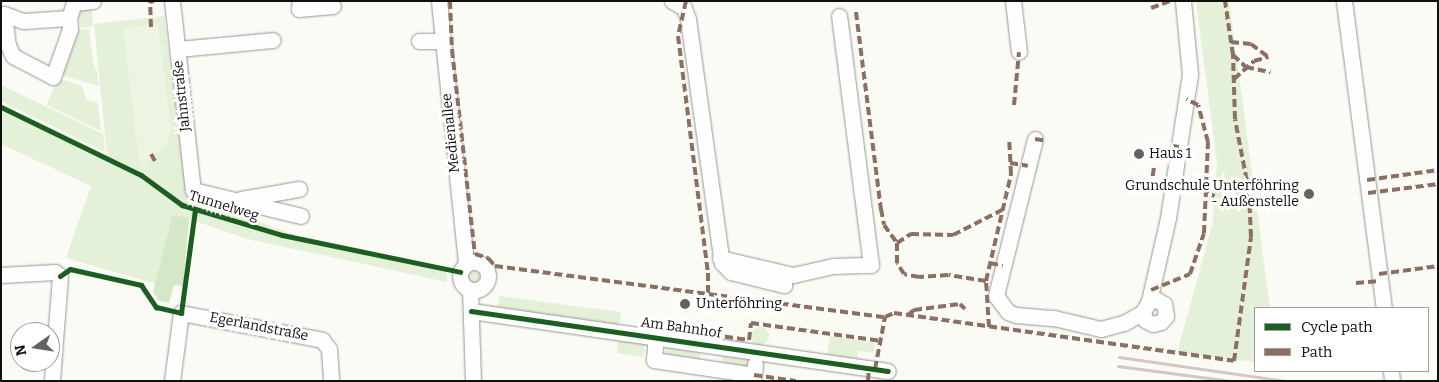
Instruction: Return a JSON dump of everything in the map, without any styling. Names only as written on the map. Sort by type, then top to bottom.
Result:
[{"type":"street","points":[[69,18],[23,21],[4,14],[8,45],[13,56],[54,77],[70,29],[69,18],[74,3],[93,1]]},
{"type":"street","name":"Jahnstraße","points":[[172,1],[192,190],[232,201]]},
{"type":"street","points":[[300,1],[299,9],[332,6]]},
{"type":"street","name":"Medienallee","points":[[439,1],[441,41],[466,263]]},
{"type":"street","points":[[1013,1],[1019,52]]},
{"type":"street","points":[[1035,139],[996,296],[1012,314],[1054,318],[1096,329],[1124,323],[1146,306],[1168,218],[1190,74],[1182,1]]},
{"type":"street","points":[[1344,1],[1384,307]]},
{"type":"street","points":[[678,5],[720,258],[731,272],[784,285]]},
{"type":"street","points":[[720,258],[794,276],[833,266],[870,265],[839,16]]},
{"type":"street","points":[[178,49],[273,40]]},
{"type":"street","points":[[419,41],[441,41]]},
{"type":"street","points":[[232,201],[299,189]]},
{"type":"street","points":[[232,201],[302,216]]},
{"type":"street","points":[[470,290],[484,287],[489,274],[480,262],[466,263],[460,276],[463,284],[470,290],[473,381]]},
{"type":"street","points":[[1,275],[55,272],[60,276],[52,381]]},
{"type":"street","name":"Am Bahnhof","points":[[471,311],[712,344],[759,360],[888,371]]},
{"type":"street","name":"Egerlandstraße","points":[[172,381],[182,313],[322,340],[329,349],[331,381]]},
{"type":"street","name":"Am Bahnhof","points":[[656,336],[654,360],[709,368],[712,344]]},
{"type":"street","points":[[709,368],[754,375],[759,360]]},
{"type":"green space","points":[[1196,1],[1229,1],[1270,307],[1254,307],[1254,362],[1177,353],[1213,221],[1217,164]]},
{"type":"green space","points":[[91,9],[93,26],[81,28],[77,11]]},
{"type":"green space","points":[[164,16],[185,185],[205,202],[303,238],[391,260],[447,267],[447,282],[248,239],[174,214],[156,284],[66,258],[91,186],[1,144],[1,104],[107,155],[94,24]]},
{"type":"green space","points":[[158,23],[171,128],[167,143],[140,168],[123,28]]},
{"type":"green space","points":[[89,29],[94,68],[97,71],[99,86],[59,75],[73,31]]},
{"type":"green space","points":[[58,78],[82,86],[87,100],[98,103],[101,131],[46,105]]},
{"type":"green space","points":[[1,85],[103,134],[105,152],[1,101]]},
{"type":"green space","points":[[173,214],[189,219],[183,286],[174,285],[169,303],[159,301],[153,292]]},
{"type":"green space","points":[[470,269],[476,269],[480,276],[476,283],[470,283],[466,279],[466,273]]},
{"type":"green space","points":[[499,296],[621,312],[619,326],[498,310]]},
{"type":"green space","points":[[760,327],[766,330],[769,336],[766,342],[760,345],[754,342],[751,336],[754,330]]},
{"type":"green space","points":[[830,336],[875,343],[874,353],[858,351],[857,361],[827,357]]},
{"type":"green space","points":[[618,339],[645,343],[643,357],[617,353]]},
{"type":"green space","points":[[667,343],[701,348],[699,362],[665,358]]},
{"type":"green space","points":[[723,352],[749,356],[747,370],[721,367]]},
{"type":"railway","points":[[1119,357],[1285,381]]},
{"type":"railway","points":[[1118,366],[1231,381]]},
{"type":"marked path","points":[[151,27],[150,2],[154,1]]},
{"type":"marked path","points":[[450,1],[452,50],[475,254],[488,258],[495,266],[885,317],[894,313],[1234,361],[1251,237],[1249,192],[1235,119],[1233,55],[1225,1]]},
{"type":"marked path","points":[[686,1],[678,36],[708,273],[708,293]]},
{"type":"marked path","points":[[1151,8],[1170,1]]},
{"type":"marked path","points":[[856,12],[881,209],[884,225],[897,243]]},
{"type":"marked path","points":[[1231,42],[1251,44],[1268,57]]},
{"type":"marked path","points":[[1014,105],[1019,52]]},
{"type":"marked path","points":[[1233,55],[1246,67],[1270,72]]},
{"type":"marked path","points":[[1234,79],[1254,61],[1268,57]]},
{"type":"marked path","points":[[1151,290],[1190,274],[1204,233],[1208,142],[1198,105],[1186,99]]},
{"type":"marked path","points":[[1035,139],[1047,141]]},
{"type":"marked path","points":[[989,327],[986,281],[1011,174],[1009,140]]},
{"type":"marked path","points":[[1173,146],[1179,147]]},
{"type":"marked path","points":[[151,154],[155,161]]},
{"type":"marked path","points":[[1010,163],[1028,166]]},
{"type":"marked path","points":[[1151,188],[1154,167]]},
{"type":"marked path","points":[[1367,180],[1438,170]]},
{"type":"marked path","points":[[1368,193],[1438,184]]},
{"type":"marked path","points":[[1173,185],[1190,185],[1215,196]]},
{"type":"marked path","points":[[1147,187],[1172,190]]},
{"type":"marked path","points":[[986,281],[948,275],[919,277],[904,274],[897,263],[897,243],[911,234],[953,235],[1002,210]]},
{"type":"marked path","points":[[990,263],[1003,266]]},
{"type":"marked path","points":[[1379,274],[1438,266]]},
{"type":"marked path","points":[[1356,283],[1380,281]]},
{"type":"marked path","points":[[908,315],[914,310],[960,304],[965,309]]},
{"type":"marked path","points":[[875,369],[885,317]]},
{"type":"marked path","points":[[713,335],[749,340],[751,323],[882,341]]},
{"type":"marked path","points":[[868,381],[869,368]]},
{"type":"marked path","points":[[754,375],[796,381]]},
{"type":"cycle path","name":"Tunnelweg","points":[[1,107],[141,175],[182,205],[282,235],[460,272]]},
{"type":"cycle path","name":"Tunnelweg","points":[[60,276],[70,269],[141,285],[156,307],[181,313],[195,210]]},
{"type":"cycle path","points":[[471,311],[888,371]]},
{"type":"place","name":"Haus 1","points":[[1139,154]]},
{"type":"place","name":"Grundschule Unterföhring - Außenstelle","points":[[1309,194]]},
{"type":"place","name":"Unterföhring","points":[[685,304]]}]
